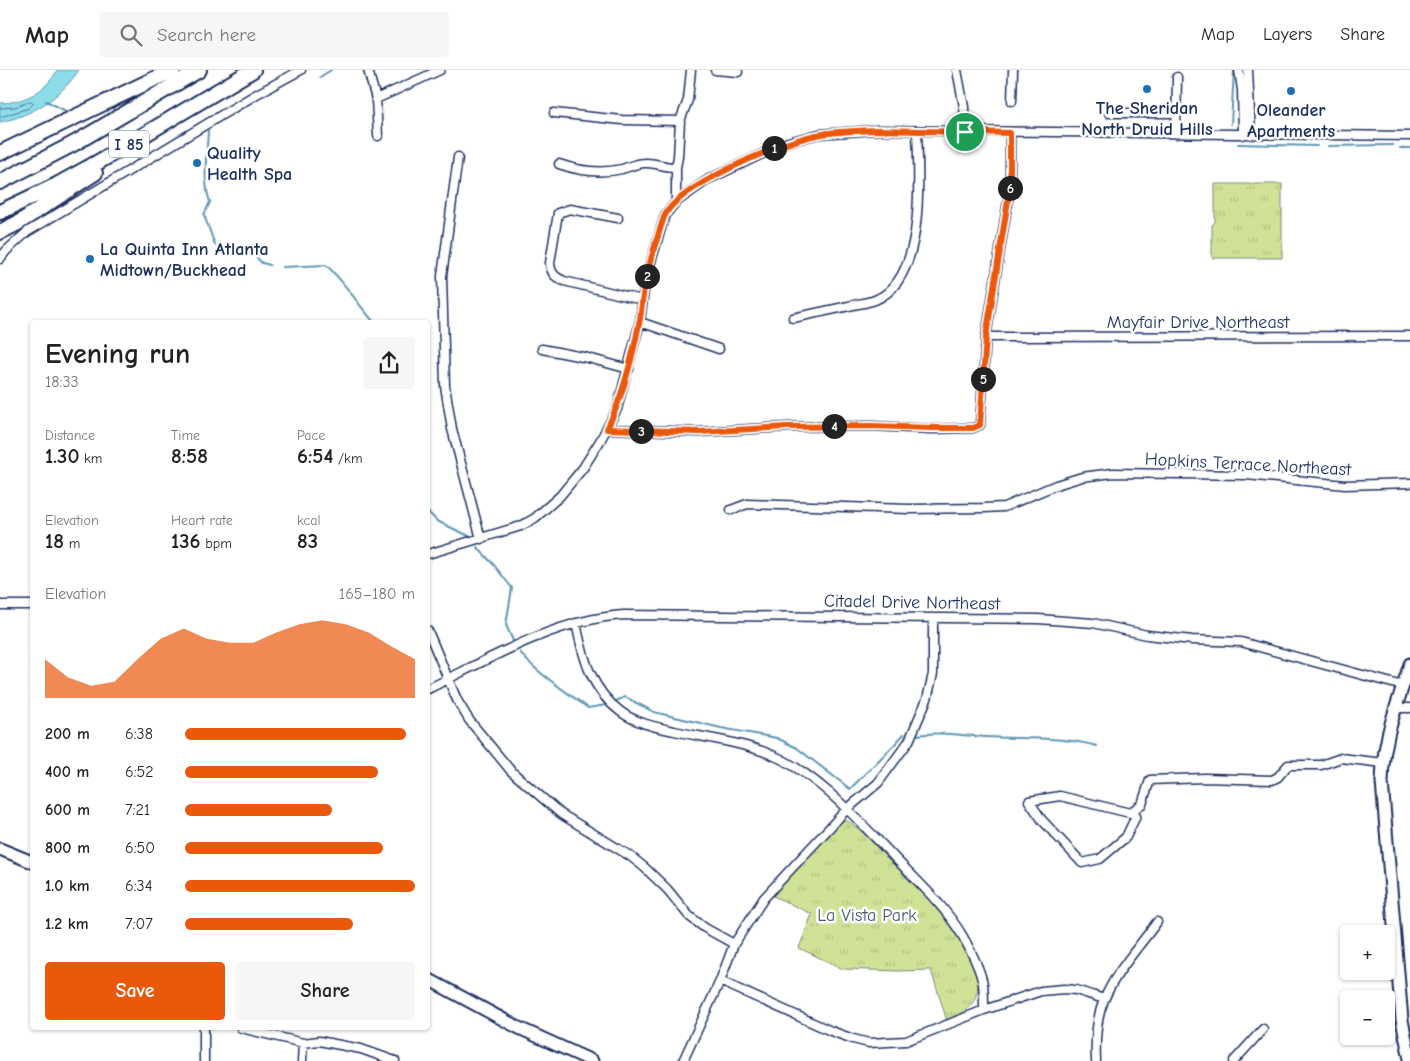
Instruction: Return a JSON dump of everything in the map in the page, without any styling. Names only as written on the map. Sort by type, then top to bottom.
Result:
[{"type":"highway","points":[[0,153],[174,70]]},
{"type":"highway","name":"I 85","points":[[0,182],[84,138],[199,70]]},
{"type":"highway","name":"I 85","points":[[0,212],[57,185],[254,70]]},
{"type":"highway","points":[[0,232],[98,172],[137,140]]},
{"type":"main road","points":[[1410,664],[1386,737],[1382,782],[1402,1020],[1410,1059]]},
{"type":"main road","points":[[0,849],[30,861]]},
{"type":"main road","points":[[430,980],[518,1028],[592,1061]]},
{"type":"street","points":[[0,259],[27,232],[255,95],[301,70]]},
{"type":"street","points":[[368,70],[376,99],[378,136]]},
{"type":"street","points":[[376,99],[440,70]]},
{"type":"street","points":[[676,202],[676,167],[680,121],[688,100],[691,70]]},
{"type":"street","points":[[715,70],[738,72]]},
{"type":"street","points":[[956,70],[964,107],[965,132]]},
{"type":"street","points":[[1012,70],[1012,100]]},
{"type":"street","points":[[1240,70],[1247,135]]},
{"type":"street","points":[[1247,135],[1248,70]]},
{"type":"street","points":[[1176,134],[1177,76]]},
{"type":"street","points":[[554,112],[622,120],[680,121]]},
{"type":"street","points":[[1109,113],[1176,113]]},
{"type":"street","points":[[430,553],[521,526],[535,518],[560,496],[583,468],[607,429],[617,408],[640,322],[645,282],[665,215],[676,202],[709,179],[788,142],[819,134],[862,131],[1410,136]]},
{"type":"street","points":[[793,318],[875,300],[888,292],[899,281],[911,252],[918,210],[917,132]]},
{"type":"street","points":[[607,429],[699,432],[787,427],[973,428],[980,425],[986,337],[1010,188],[1010,133]]},
{"type":"street","points":[[458,157],[442,276],[445,386],[452,429],[481,539]]},
{"type":"street","points":[[559,164],[569,168],[596,172],[619,170],[641,163],[653,163],[671,168],[676,167]]},
{"type":"street","points":[[618,218],[570,209],[558,213],[550,263],[551,272],[564,281],[642,300]]},
{"type":"street","points":[[640,322],[719,349]]},
{"type":"street","name":"Mayfair Drive Northeast","points":[[986,337],[1410,336]]},
{"type":"street","points":[[542,349],[588,358],[628,369]]},
{"type":"street","name":"Hopkins Terrace Northeast","points":[[731,510],[747,504],[909,509],[997,507],[1082,477],[1113,473],[1246,475],[1345,485],[1410,483]]},
{"type":"street","points":[[0,605],[30,605]]},
{"type":"street","name":"Citadel Drive Northeast","points":[[430,688],[539,635],[576,623],[607,616],[623,615],[1038,619],[1093,623],[1147,635],[1192,640],[1241,642],[1403,686]]},
{"type":"street","points":[[683,1061],[720,981],[734,944],[764,898],[846,810],[878,783],[911,737],[927,699],[933,674],[933,618]]},
{"type":"street","points":[[576,623],[584,662],[592,679],[610,702],[622,713],[648,725],[750,748],[783,760],[799,768],[846,810],[925,888],[949,916],[962,936],[980,974],[984,1010]]},
{"type":"street","points":[[430,636],[457,700],[469,720],[511,771],[561,814],[630,856],[667,889],[689,916],[705,928],[734,944]]},
{"type":"street","points":[[1396,708],[1410,708]]},
{"type":"street","points":[[1132,811],[1136,816],[1126,837],[1100,859],[1082,863],[1042,820],[1029,801],[1060,796],[1130,813],[1132,811],[1142,804],[1150,780],[1205,778],[1272,780],[1278,777],[1288,765],[1321,766],[1341,758],[1383,763]]},
{"type":"street","points":[[1096,1061],[1097,1028],[1104,1000],[1117,978],[1157,922]]},
{"type":"street","points":[[720,981],[831,1031],[870,1043],[906,1041],[984,1010],[1027,995],[1053,989],[1076,990],[1104,1000]]},
{"type":"street","points":[[1234,1061],[1263,1029]]},
{"type":"street","points":[[204,1030],[204,1061]]},
{"type":"street","points":[[250,1030],[303,1042],[319,1041],[352,1047],[395,1061]]},
{"type":"street","points":[[302,1061],[303,1042]]},
{"type":"green space","points":[[1215,184],[1282,184],[1282,258],[1212,258],[1212,225],[1215,222]]},
{"type":"green space","name":"La Vista Park","points":[[846,820],[863,833],[932,900],[949,923],[969,957],[977,978],[978,986],[975,999],[968,1008],[947,1021],[931,970],[843,969],[799,948],[812,914],[771,895],[795,872],[828,833]]},
{"type":"water","points":[[57,70],[79,70],[64,89],[45,104],[23,115],[0,122],[0,103],[17,101],[41,90]]},
{"type":"waterway","points":[[320,77],[331,70]]},
{"type":"waterway","points":[[1231,124],[1234,70]]},
{"type":"waterway","points":[[46,101],[68,112]]},
{"type":"waterway","points":[[208,131],[206,185],[210,202],[204,215],[215,245],[236,255],[254,255],[262,263],[270,265]]},
{"type":"waterway","points":[[1238,144],[1317,146]]},
{"type":"waterway","points":[[1328,146],[1393,145]]},
{"type":"waterway","points":[[1400,148],[1410,148]]},
{"type":"waterway","points":[[283,267],[326,265],[372,320]]},
{"type":"waterway","points":[[430,514],[437,521],[469,536]]},
{"type":"waterway","points":[[477,547],[512,588],[506,625],[514,643]]},
{"type":"waterway","points":[[520,652],[542,674],[588,708],[606,705]]},
{"type":"waterway","points":[[616,701],[625,697],[654,712],[721,728],[777,738],[797,748],[850,789],[904,734]]},
{"type":"waterway","points":[[917,735],[942,734],[1056,739],[1097,746]]},
{"type":"place","name":"The Sheridan North Druid Hills","points":[[1147,89]]},
{"type":"place","name":"Oleander Apartments","points":[[1291,91]]},
{"type":"place","name":"Quality Health Spa","points":[[197,163]]},
{"type":"place","name":"La Quinta Inn Atlanta Midtown/Buckhead","points":[[90,259]]},
{"type":"route","points":[[876,130],[965,132],[1010,133],[1010,188],[986,337],[980,425],[973,428],[787,427],[699,432],[607,429],[617,408],[628,369],[640,322],[645,282],[653,254],[665,215],[676,202],[709,179],[744,162],[788,142],[812,136],[876,130]]}]
